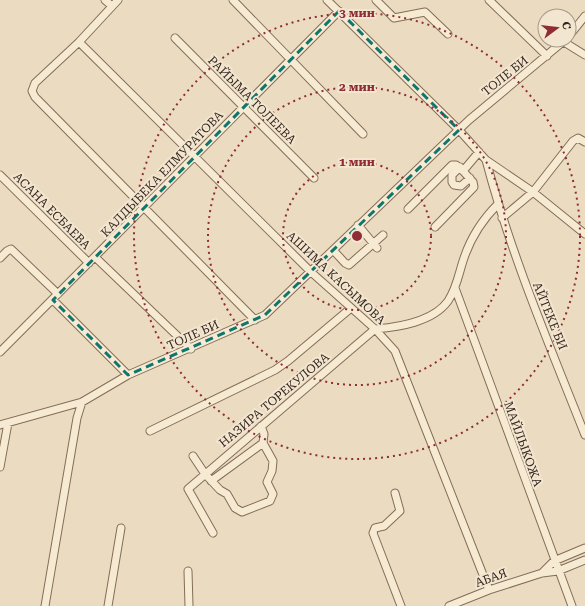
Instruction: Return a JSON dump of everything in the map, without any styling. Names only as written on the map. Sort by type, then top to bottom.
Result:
[{"type":"street","points":[[105,0],[112,6]]},
{"type":"street","points":[[118,0],[79,42],[35,83],[32,91],[35,97],[256,320]]},
{"type":"street","points":[[233,0],[363,134]]},
{"type":"street","points":[[376,0],[394,18],[425,12],[448,34]]},
{"type":"street","points":[[489,0],[547,56]]},
{"type":"street","points":[[330,1],[486,160],[533,192],[585,234]]},
{"type":"street","name":"КАЛДЫБЕКА ЕЛМУРАТОВА","points":[[0,352],[339,11]]},
{"type":"street","points":[[577,26],[585,16]]},
{"type":"street","name":"РАЙЫМА ТОЛЕЕВА","points":[[175,38],[314,178]]},
{"type":"street","name":"АШИМА КАСЫМОВА","points":[[79,42],[194,158],[311,272],[375,328],[395,351],[489,590]]},
{"type":"street","name":"ТОЛЕ БИ","points":[[0,425],[82,402],[128,375],[191,349],[265,315],[457,132],[556,48]]},
{"type":"street","points":[[574,48],[585,55]]},
{"type":"street","points":[[502,218],[533,192],[573,141],[578,138],[585,142]]},
{"type":"street","points":[[470,178],[461,186],[454,185],[452,182],[452,175],[461,169],[479,152]]},
{"type":"street","name":"АЙТЕКЕ БИ","points":[[486,160],[502,218],[522,274],[585,435]]},
{"type":"street","points":[[408,209],[452,165],[456,165],[470,178],[474,187],[435,227]]},
{"type":"street","name":"АСАНА ЕСБАЕВА","points":[[0,175],[89,263]]},
{"type":"street","points":[[375,328],[427,318],[447,302],[455,288],[464,258],[474,234],[484,218],[498,204]]},
{"type":"street","points":[[358,225],[376,246]]},
{"type":"street","points":[[333,250],[345,263],[349,265],[376,246],[383,235]]},
{"type":"street","points":[[0,258],[6,251],[12,249],[58,294]]},
{"type":"street","points":[[96,257],[191,349]]},
{"type":"street","name":"МАЙЛЫКОЖА","points":[[455,288],[554,561],[572,606]]},
{"type":"street","points":[[52,300],[128,375]]},
{"type":"street","name":"НАЗИРА ТОРЕКУЛОВА","points":[[150,431],[274,370],[298,353],[352,308]]},
{"type":"street","name":"НАЗИРА ТОРЕКУЛОВА","points":[[213,533],[188,489],[375,328]]},
{"type":"street","points":[[45,606],[77,418],[82,402]]},
{"type":"street","points":[[0,468],[8,423]]},
{"type":"street","points":[[193,456],[205,474],[228,496],[238,511],[242,512],[270,501],[273,494],[267,482],[272,471],[273,461],[263,443],[264,434],[261,426]]},
{"type":"street","points":[[211,481],[263,443]]},
{"type":"street","points":[[395,493],[400,511],[384,526],[375,528],[373,533],[401,606]]},
{"type":"street","points":[[108,606],[121,528]]},
{"type":"street","name":"АБАЯ","points":[[542,572],[554,561],[585,548]]},
{"type":"street","name":"АБАЯ","points":[[449,606],[489,590],[542,572],[558,571],[585,560]]},
{"type":"street","points":[[188,572],[189,606]]},
{"type":"highlighted area","points":[[339,11],[459,130],[265,315],[128,375],[53,300]]}]
